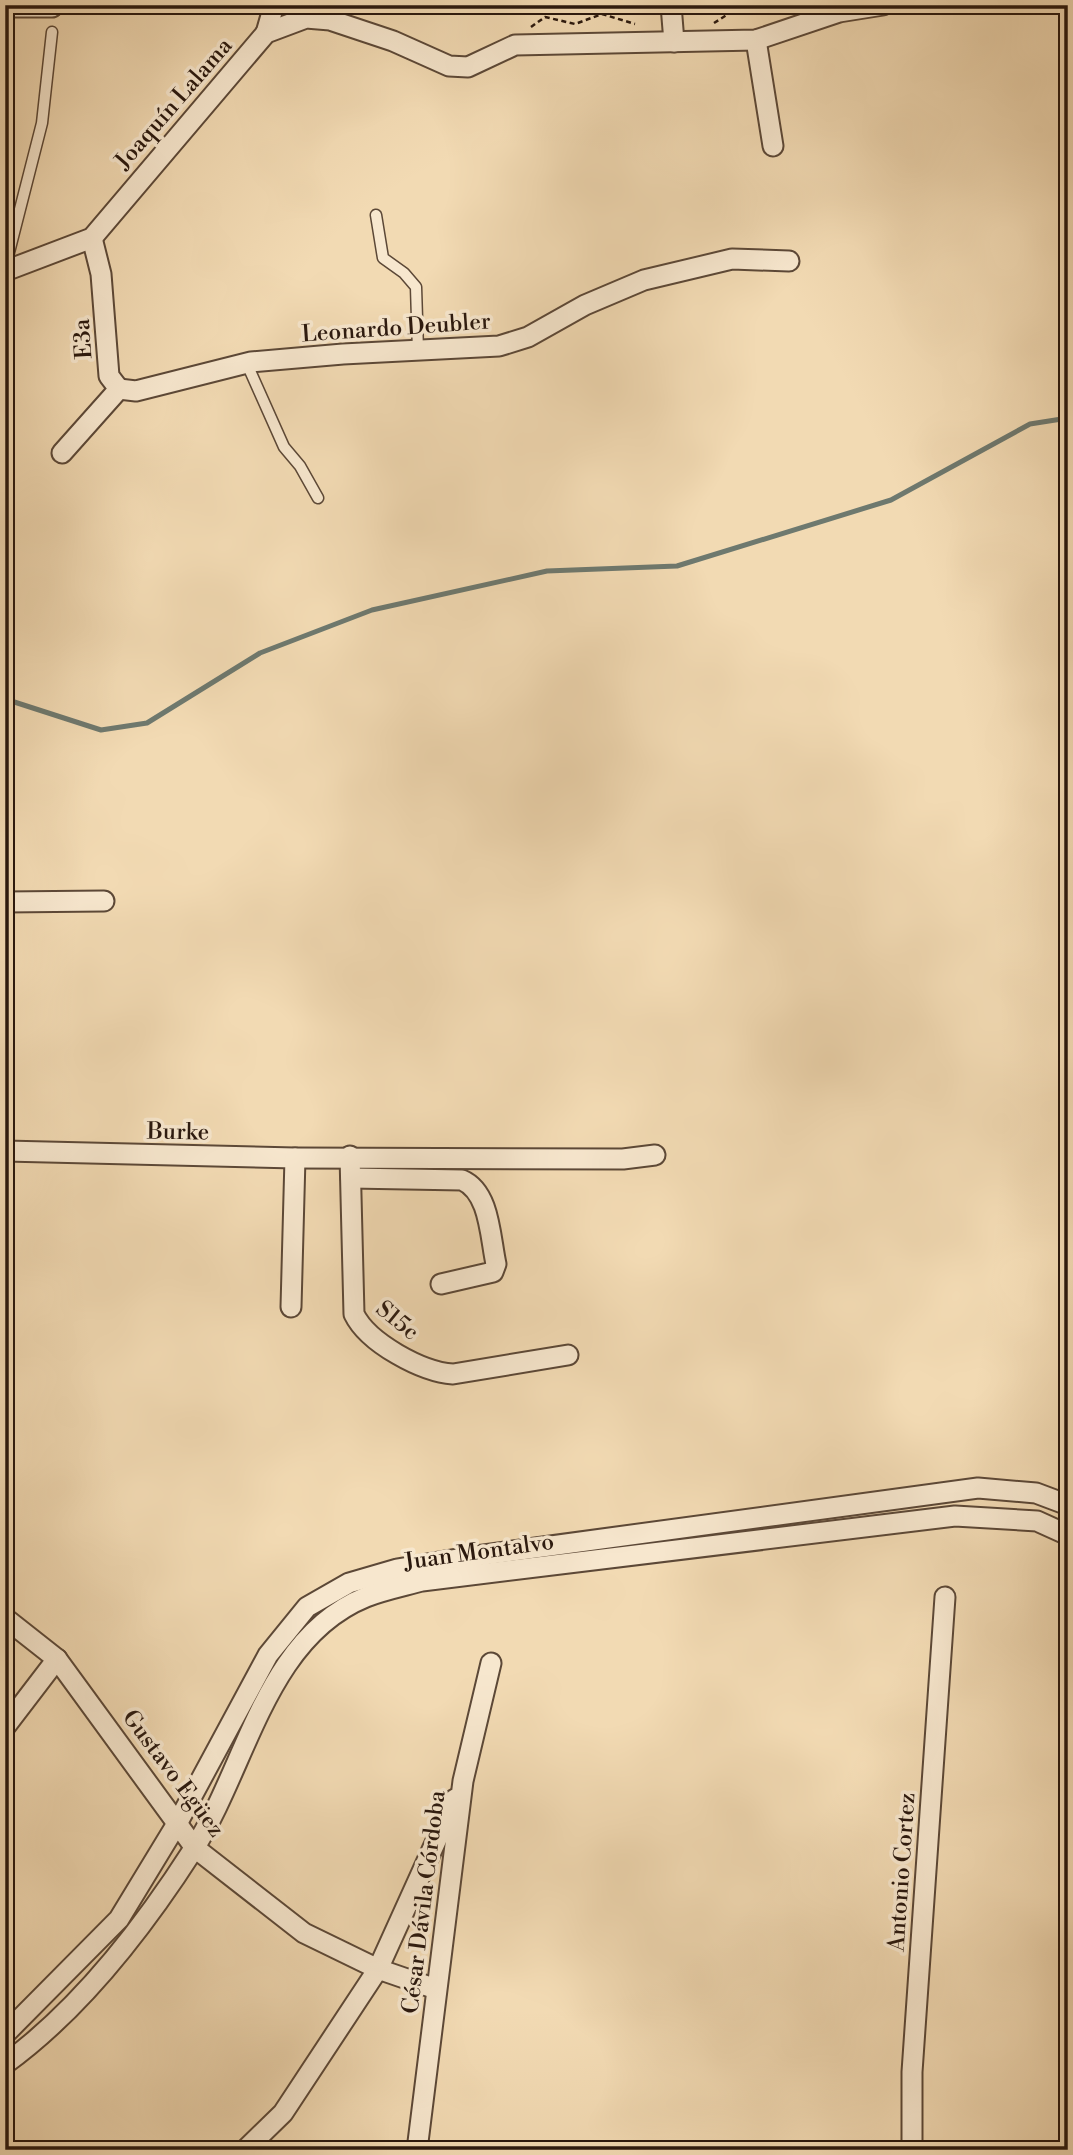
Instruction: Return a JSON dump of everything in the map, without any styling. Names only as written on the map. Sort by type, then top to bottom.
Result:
[{"type":"street","points":[[266,33],[274,5]]},
{"type":"street","points":[[671,5],[674,42]]},
{"type":"street","name":"Joaquín Lalama","points":[[5,270],[92,238],[266,33],[306,18],[330,20],[393,41],[449,65],[468,67],[515,45],[755,40],[839,12],[883,5]]},
{"type":"street","points":[[5,7],[52,7]]},
{"type":"street","points":[[755,40],[773,146]]},
{"type":"street","name":"E3a","points":[[92,238],[101,274],[109,376],[119,389]]},
{"type":"street","name":"Leonardo Deubler","points":[[119,389],[136,391],[247,363],[343,354],[499,346],[528,338],[597,300],[644,280],[732,259],[789,261]]},
{"type":"street","points":[[62,453],[119,389]]},
{"type":"street","points":[[5,902],[104,901]]},
{"type":"street","name":"Burke","points":[[5,1151],[295,1158],[350,1156],[623,1159],[655,1155]]},
{"type":"street","name":"S15c","points":[[350,1156],[354,1314],[364,1329],[421,1369],[437,1373],[453,1374],[568,1355]]},
{"type":"street","points":[[291,1307],[295,1158]]},
{"type":"street","points":[[351,1178],[462,1180],[474,1185],[481,1197],[496,1264],[493,1272],[485,1275],[441,1284]]},
{"type":"street","name":"Juan Montalvo","points":[[5,2064],[47,2030],[122,1949],[195,1848],[284,1667],[318,1628],[365,1597],[422,1581],[444,1569],[978,1488],[1036,1493],[1068,1505]]},
{"type":"street","name":"Juan Montalvo","points":[[5,2034],[119,1919],[178,1822],[268,1655],[307,1607],[349,1583],[397,1569],[444,1569],[955,1516],[1037,1521],[1068,1535]]},
{"type":"street","name":"Antonio Cortez","points":[[912,2150],[912,2072],[945,1597]]},
{"type":"street","name":"Gustavo Egüez","points":[[5,1618],[57,1659],[195,1848],[304,1933],[378,1969],[436,1989]]},
{"type":"street","points":[[5,1727],[57,1659]]},
{"type":"street","name":"César Dávila Córdoba","points":[[417,2150],[463,1781],[491,1663]]},
{"type":"street","points":[[245,2150],[283,2113],[378,1969],[463,1781]]},
{"type":"lane","points":[[5,270],[42,123],[52,32]]},
{"type":"lane","points":[[376,215],[383,258],[404,273],[416,287],[418,351]]},
{"type":"lane","points":[[247,363],[284,447],[300,466],[318,498]]},
{"type":"path","points":[[710,26],[733,11],[757,13],[771,5]]},
{"type":"path","points":[[515,45],[545,17],[575,24],[608,14],[644,28]]},
{"type":"waterway","points":[[5,699],[101,730],[147,723],[260,653],[372,610],[547,571],[677,566],[891,500],[1030,424],[1068,418]]}]
